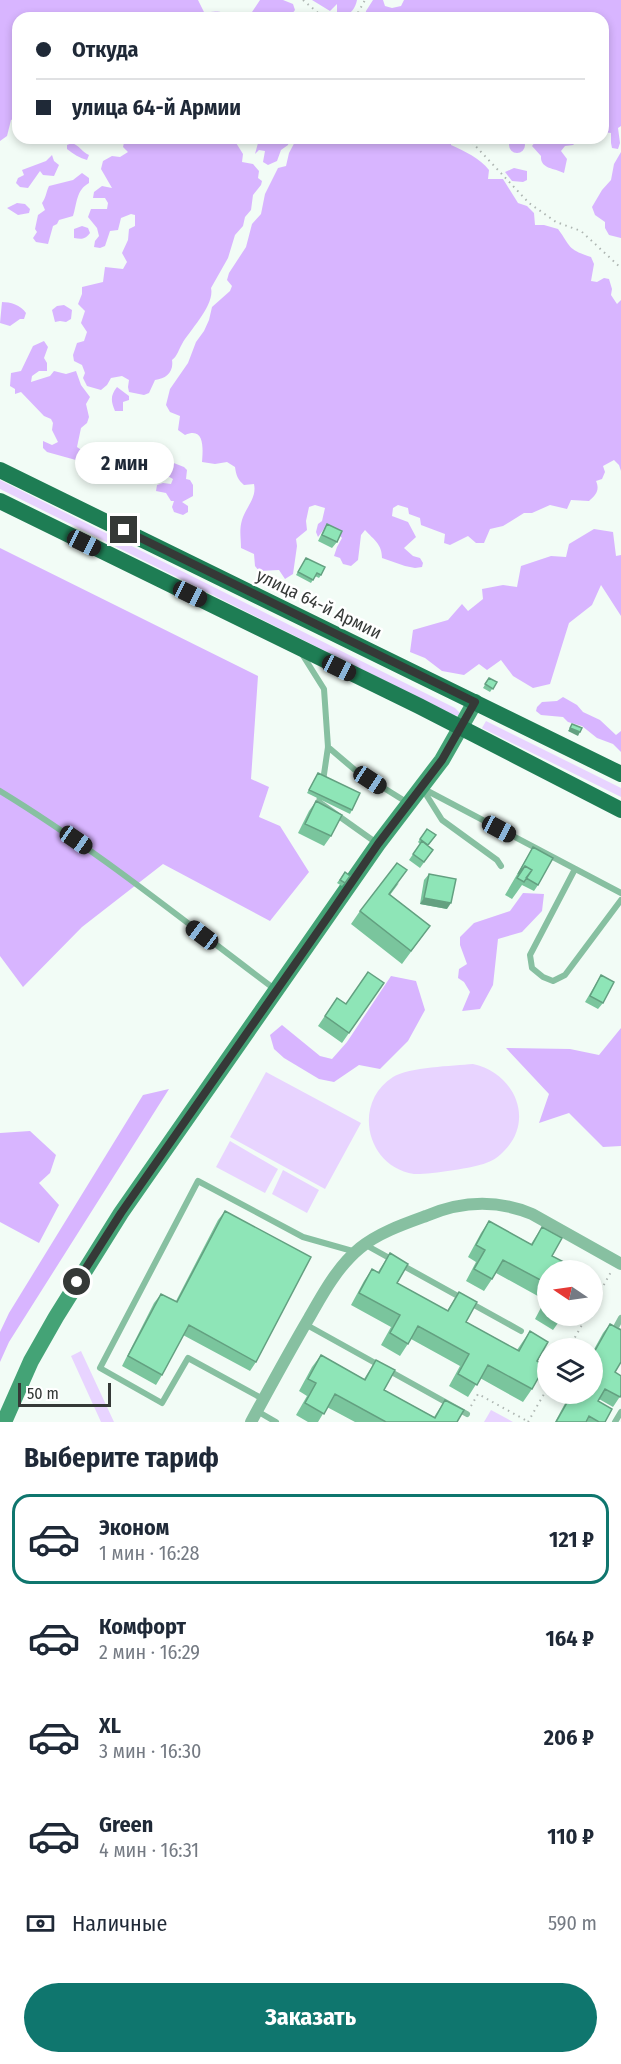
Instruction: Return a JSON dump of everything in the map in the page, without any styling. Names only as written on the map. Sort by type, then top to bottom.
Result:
[{"type":"highway","name":"улица 64-й Армии","points":[[0,470],[621,774]]},
{"type":"highway","points":[[0,501],[419,706],[621,810]]},
{"type":"main road","points":[[4,1422],[31,1361],[121,1213],[378,844],[422,788],[461,729],[475,702]]},
{"type":"street","points":[[254,1417],[305,1324],[340,1269],[360,1248],[400,1227],[447,1208],[490,1202],[518,1208],[532,1214],[619,1263]]},
{"type":"lane","points":[[299,648],[324,689],[328,747],[319,802],[378,844]]},
{"type":"lane","points":[[328,747],[355,771],[409,804]]},
{"type":"lane","points":[[422,788],[442,820],[497,860],[501,866]]},
{"type":"lane","points":[[422,788],[621,893]]},
{"type":"lane","points":[[0,791],[92,852],[276,991]]},
{"type":"lane","points":[[575,869],[530,955],[532,968],[543,977],[553,981],[565,975],[621,900]]},
{"type":"lane","points":[[263,1399],[188,1358],[162,1402],[100,1368],[198,1181],[303,1237],[360,1248],[521,1331]]},
{"type":"lane","points":[[621,1318],[615,1329],[621,1332]]},
{"type":"lane","points":[[305,1324],[467,1414]]},
{"type":"lane","points":[[615,1422],[621,1412]]},
{"type":"lane","points":[[254,1417],[276,1422]]},
{"type":"path","points":[[303,0],[317,12]]},
{"type":"path","points":[[474,144],[529,203],[556,222],[581,231],[621,268]]},
{"type":"path","points":[[603,1288],[619,1263]]},
{"type":"path","points":[[521,1331],[537,1340]]},
{"type":"path","points":[[467,1414],[478,1394],[528,1422],[539,1404]]},
{"type":"shaded area","points":[[0,0],[198,0],[204,12],[12,12],[12,120],[7,136],[0,141]]},
{"type":"shaded area","points":[[260,0],[283,0],[293,4],[295,10],[294,12],[252,12]]},
{"type":"shaded area","points":[[312,0],[357,0],[351,12],[337,12],[337,4],[330,11]]},
{"type":"shaded area","points":[[373,0],[383,0],[385,6],[392,8],[401,6],[404,0],[621,0],[621,126],[618,128],[620,143],[618,149],[612,148],[611,133],[609,133],[609,12],[366,11]]},
{"type":"shaded area","points":[[74,144],[89,155],[87,160],[67,149],[67,145]]},
{"type":"shaded area","points":[[124,144],[237,144],[243,154],[242,162],[253,164],[259,171],[258,178],[262,181],[253,195],[251,210],[245,217],[243,226],[235,235],[228,258],[211,288],[206,309],[172,360],[170,371],[163,378],[155,380],[149,393],[144,395],[129,392],[129,380],[122,376],[111,378],[101,390],[87,386],[83,378],[85,373],[82,365],[74,361],[73,355],[77,343],[84,341],[87,332],[81,323],[85,311],[78,304],[82,287],[103,282],[105,267],[123,269],[127,262],[122,253],[128,240],[129,229],[135,226],[135,215],[131,214],[121,218],[118,230],[110,231],[105,246],[100,248],[94,247],[99,236],[97,228],[88,217],[91,209],[107,209],[108,203],[105,198],[93,198],[94,192],[102,186],[112,188],[101,169],[103,161],[112,156],[120,157],[128,152],[123,147]]},
{"type":"shaded area","points":[[258,144],[288,144],[281,150],[277,161],[268,165],[263,162],[265,151],[259,150],[255,154]]},
{"type":"shaded area","points":[[294,144],[451,144],[481,162],[489,170],[488,179],[503,179],[518,203],[527,206],[534,213],[535,225],[558,229],[574,250],[591,257],[594,264],[591,281],[609,279],[611,295],[617,304],[621,300],[621,471],[614,460],[603,466],[605,472],[602,479],[596,481],[598,487],[594,497],[589,501],[571,500],[567,509],[550,505],[532,513],[524,513],[503,526],[490,529],[484,543],[476,543],[468,536],[450,545],[444,543],[445,534],[421,525],[420,518],[409,514],[408,508],[398,505],[393,508],[392,516],[408,522],[416,537],[404,548],[413,556],[420,558],[423,563],[422,567],[415,568],[382,558],[379,546],[365,530],[361,535],[358,560],[351,566],[343,564],[340,558],[334,556],[342,538],[324,529],[318,537],[316,532],[325,508],[315,505],[309,507],[307,530],[296,539],[293,574],[285,579],[279,570],[259,571],[255,566],[254,554],[241,548],[240,531],[244,515],[253,498],[254,484],[244,485],[235,467],[227,462],[215,464],[202,462],[202,445],[199,436],[192,433],[185,435],[178,430],[180,416],[170,412],[166,405],[170,389],[188,363],[196,342],[209,320],[212,307],[230,291],[232,286],[227,280],[229,273],[246,247],[252,224],[261,214],[265,194],[278,168],[286,166]]},
{"type":"shaded area","points":[[509,144],[525,144],[525,148],[520,153],[514,153],[509,148]]},
{"type":"shaded area","points":[[534,144],[574,144],[565,146],[561,151],[567,159],[564,173],[545,166],[541,156],[532,146]]},
{"type":"shaded area","points":[[621,152],[621,238],[609,235],[605,222],[595,215],[592,207],[611,180],[614,164]]},
{"type":"shaded area","points":[[52,155],[54,161],[59,165],[54,176],[43,175],[40,171],[28,188],[20,187],[16,183],[18,178],[24,175],[22,170],[46,161]]},
{"type":"shaded area","points":[[514,168],[527,171],[527,180],[512,181],[505,172]]},
{"type":"shaded area","points":[[82,173],[89,178],[89,183],[79,193],[73,216],[59,220],[53,226],[48,244],[36,242],[33,238],[37,232],[35,229],[38,215],[45,210],[42,203],[49,186],[73,180]]},
{"type":"shaded area","points":[[17,203],[25,204],[30,209],[29,213],[18,215],[7,208]]},
{"type":"shaded area","points":[[82,226],[88,228],[90,233],[83,239],[74,238],[74,229]]},
{"type":"shaded area","points":[[2,302],[12,303],[21,308],[26,313],[24,319],[10,326],[0,323]]},
{"type":"shaded area","points":[[64,305],[72,310],[71,319],[66,322],[55,322],[52,310]]},
{"type":"shaded area","points":[[44,341],[48,347],[44,358],[47,371],[39,371],[32,376],[31,382],[50,376],[54,371],[66,374],[76,371],[81,385],[90,397],[86,404],[89,417],[87,423],[81,428],[77,447],[86,453],[87,461],[83,462],[47,452],[43,448],[43,441],[52,445],[58,442],[52,430],[51,419],[44,416],[21,392],[15,394],[15,389],[10,386],[11,373],[21,371],[33,346]]},
{"type":"shaded area","points":[[117,387],[129,396],[129,400],[123,402],[123,411],[115,411],[113,404],[112,396]]},
{"type":"shaded area","points":[[124,442],[130,443],[137,453],[136,457],[130,459],[116,453],[115,448]]},
{"type":"shaded area","points":[[166,460],[184,467],[187,470],[186,479],[190,480],[193,485],[193,496],[182,502],[188,506],[188,512],[183,515],[174,512],[172,507],[174,501],[171,501],[166,493],[156,491],[157,485],[171,484],[173,479],[164,474]]},
{"type":"shaded area","points":[[0,480],[455,708],[460,713],[459,716],[0,489]]},
{"type":"shaded area","points":[[594,529],[613,532],[616,556],[621,555],[621,616],[601,585],[592,605],[569,623],[550,684],[533,688],[513,676],[501,660],[487,670],[479,664],[464,675],[442,671],[425,658],[410,652],[413,630],[448,620],[462,604],[468,611],[483,599],[482,589],[503,585],[517,587],[521,566],[551,556],[566,557],[569,544]]},
{"type":"shaded area","points":[[0,548],[258,676],[251,779],[269,787],[259,817],[280,826],[309,872],[270,921],[163,864],[82,927],[23,987],[0,956]]},
{"type":"shaded area","points":[[563,697],[577,705],[583,712],[600,720],[616,735],[621,731],[621,752],[613,744],[597,738],[582,726],[568,722],[563,717],[541,715],[536,711],[542,702],[557,701]]},
{"type":"shaded area","points":[[486,721],[621,788],[621,797],[482,728]]},
{"type":"shaded area","points":[[523,893],[544,894],[542,911],[522,932],[498,939],[493,985],[480,1009],[462,1011],[470,992],[464,982],[458,978],[459,969],[467,964],[460,945],[460,937],[474,923],[510,911]]},
{"type":"shaded area","points":[[391,976],[416,981],[425,1010],[408,1041],[380,1069],[359,1065],[334,1082],[319,1079],[284,1058],[274,1049],[270,1035],[282,1025],[320,1056],[332,1059],[347,1042]]},
{"type":"shaded area","points":[[621,1028],[621,1146],[603,1147],[569,1113],[539,1123],[549,1094],[506,1048],[570,1049],[599,1055]]},
{"type":"shaded area","points":[[473,1064],[488,1069],[500,1077],[510,1088],[516,1100],[519,1114],[518,1128],[512,1141],[501,1154],[480,1165],[420,1174],[398,1169],[385,1160],[375,1147],[370,1133],[369,1117],[372,1102],[380,1088],[393,1077],[409,1071]]},
{"type":"shaded area","points":[[266,1072],[361,1123],[325,1189],[230,1137]]},
{"type":"shaded area","points":[[169,1089],[9,1342],[0,1362],[0,1332],[9,1313],[143,1095]]},
{"type":"shaded area","points":[[30,1131],[56,1155],[50,1173],[39,1183],[59,1205],[39,1243],[0,1222],[0,1133]]},
{"type":"shaded area","points":[[230,1141],[278,1169],[265,1193],[216,1167]]},
{"type":"shaded area","points":[[283,1170],[319,1190],[307,1213],[272,1194]]},
{"type":"shaded area","points":[[81,1351],[114,1422],[101,1422],[71,1356]]},
{"type":"shaded area","points":[[491,1410],[513,1422],[484,1422]]},
{"type":"building","points":[[327,524],[342,531],[337,542],[322,535]]},
{"type":"building","points":[[306,558],[325,567],[321,575],[317,573],[313,580],[298,572]]},
{"type":"building","points":[[489,678],[497,682],[493,689],[485,684]]},
{"type":"building","points":[[572,724],[582,728],[580,732],[570,728]]},
{"type":"building","points":[[318,773],[360,793],[352,810],[309,790]]},
{"type":"building","points":[[316,801],[342,815],[331,836],[305,824]]},
{"type":"building","points":[[427,829],[436,835],[428,845],[420,839]]},
{"type":"building","points":[[422,841],[433,850],[424,862],[413,854]]},
{"type":"building","points":[[533,847],[553,858],[538,885],[526,878],[532,870],[525,866],[518,874]]},
{"type":"building","points":[[397,863],[407,870],[389,894],[430,926],[411,951],[360,911]]},
{"type":"building","points":[[525,866],[532,870],[524,882],[517,878]]},
{"type":"building","points":[[345,872],[350,876],[345,883],[340,880]]},
{"type":"building","points":[[429,874],[456,879],[451,903],[424,898]]},
{"type":"building","points":[[368,972],[384,983],[349,1033],[325,1016],[337,998],[346,1004]]},
{"type":"building","points":[[601,975],[614,982],[603,1003],[590,996]]},
{"type":"building","points":[[225,1211],[311,1257],[256,1362],[189,1325],[162,1375],[128,1356],[161,1294],[177,1302]]},
{"type":"building","points":[[489,1221],[532,1245],[542,1227],[562,1238],[552,1256],[560,1260],[537,1260],[537,1278],[503,1260],[492,1279],[474,1269],[485,1250],[476,1245]]},
{"type":"building","points":[[390,1253],[408,1264],[397,1283],[448,1311],[459,1292],[477,1302],[466,1322],[519,1351],[530,1331],[541,1338],[537,1338],[537,1380],[532,1389],[488,1365],[477,1385],[458,1374],[469,1354],[418,1326],[408,1344],[390,1333],[400,1315],[359,1293],[372,1269],[379,1273]]},
{"type":"building","points":[[610,1324],[621,1330],[621,1362],[615,1372],[621,1376],[620,1397],[605,1389],[603,1392],[602,1338]]},
{"type":"building","points":[[321,1355],[365,1380],[376,1360],[395,1370],[384,1390],[435,1418],[445,1400],[464,1410],[457,1422],[386,1422],[335,1394],[324,1414],[305,1403],[316,1383],[308,1379]]},
{"type":"building","points":[[566,1404],[603,1404],[612,1409],[605,1422],[599,1422],[589,1416],[586,1422],[556,1422]]},
{"type":"route","points":[[77,1282],[121,1213],[378,844],[442,760],[475,702],[124,530]]}]
